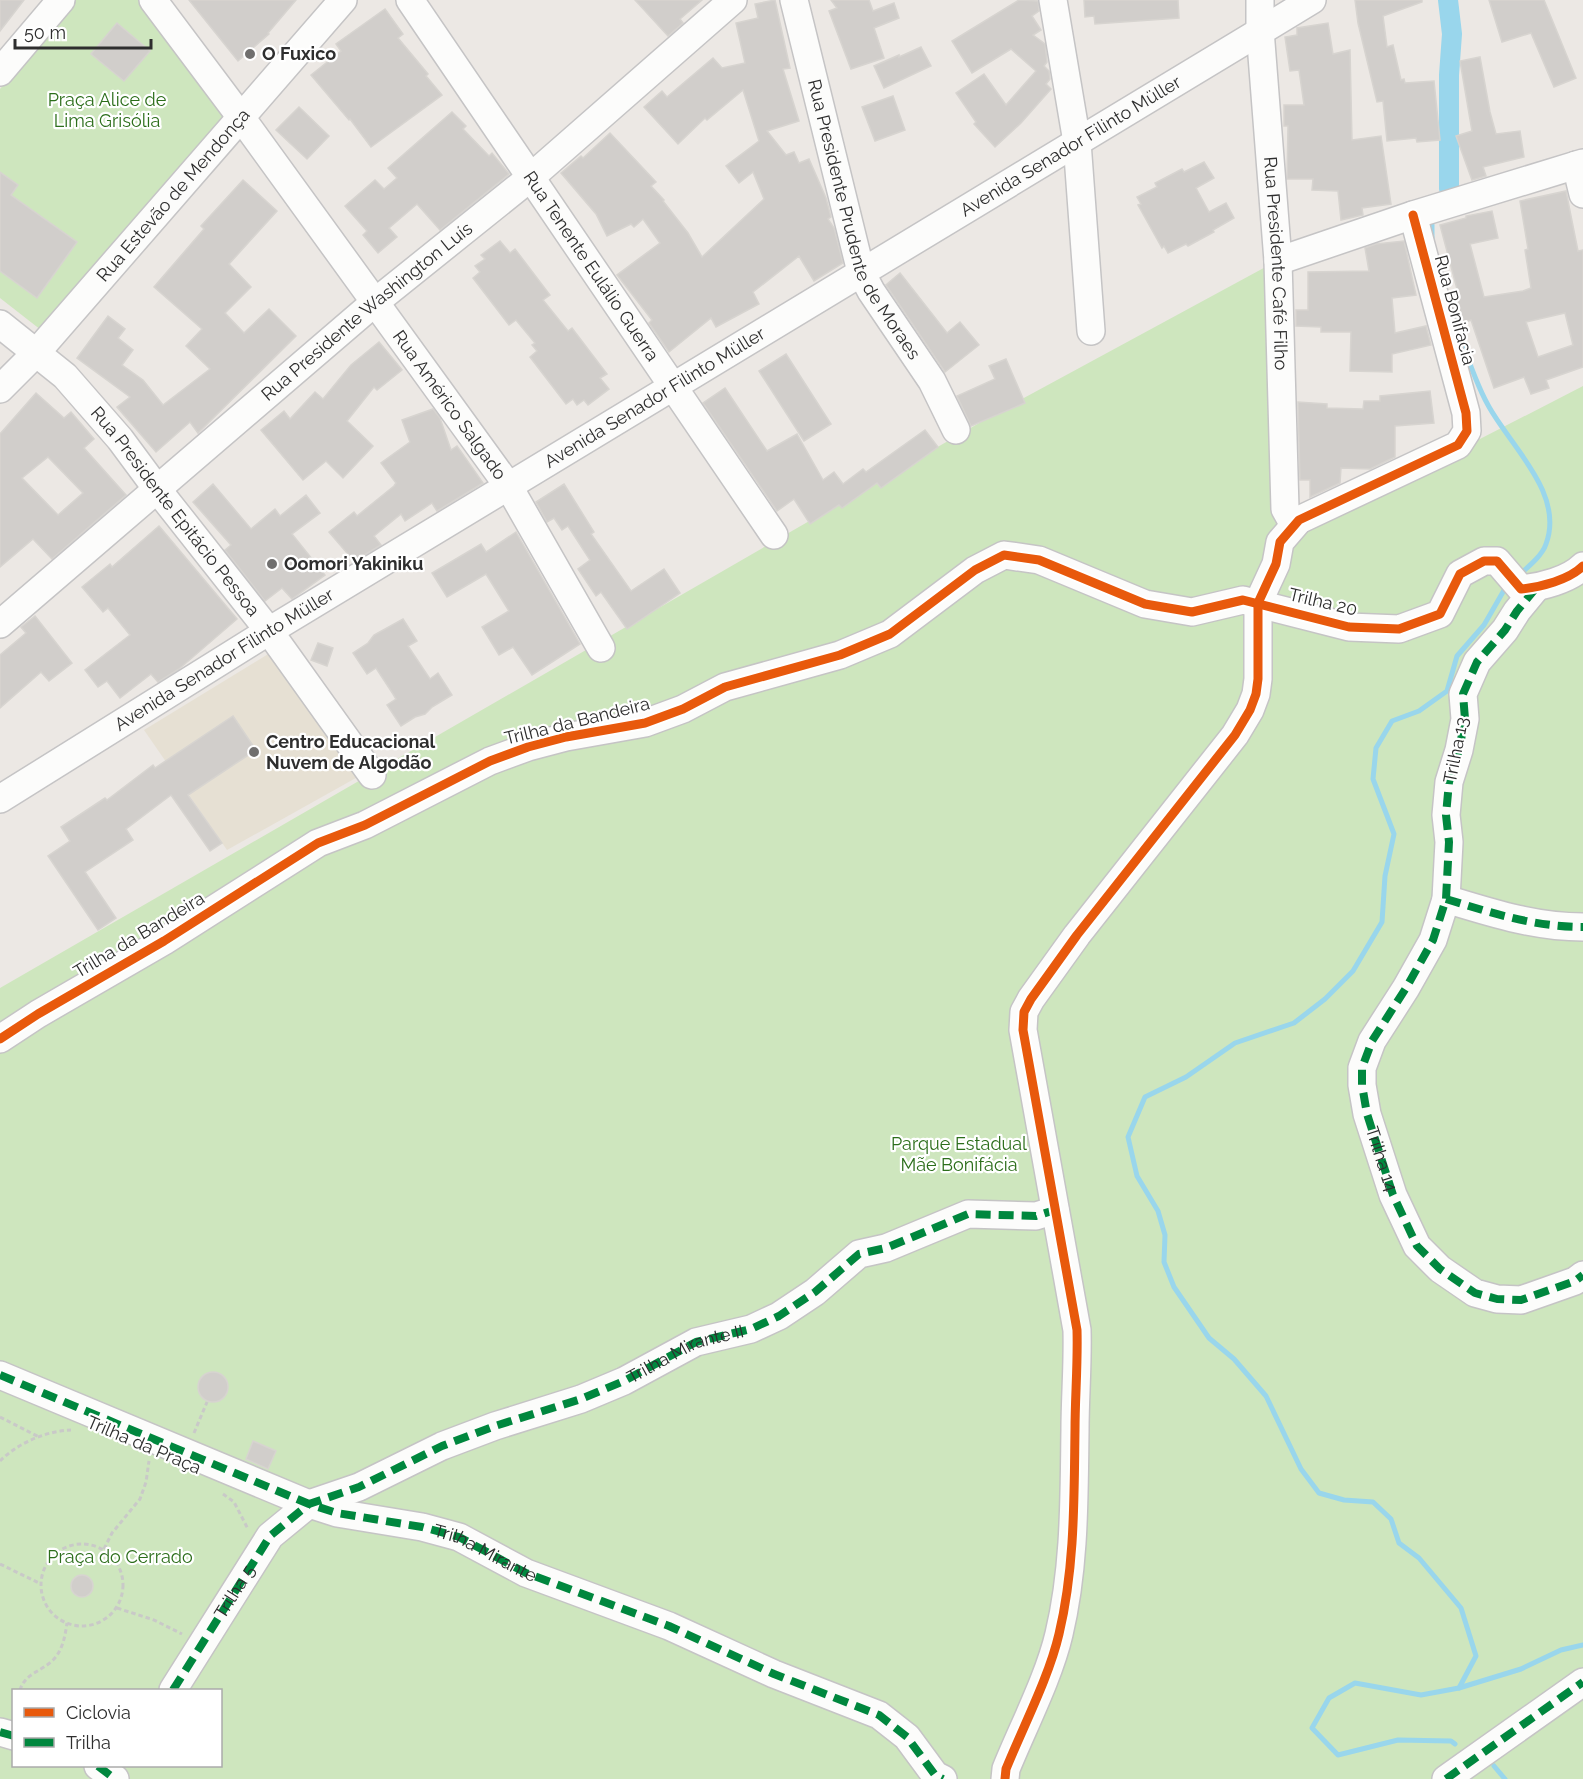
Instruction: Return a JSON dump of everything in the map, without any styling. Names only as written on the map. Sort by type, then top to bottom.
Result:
[{"type":"street","points":[[0,72],[62,0]]},
{"type":"street","name":"Rua Américo Salgado","points":[[153,0],[509,487],[601,648]]},
{"type":"street","name":"Rua Estevão de Mendonça","points":[[0,389],[36,353],[343,0]]},
{"type":"street","name":"Rua Tenente Eulálio Guerra","points":[[410,0],[774,535]]},
{"type":"street","name":"Rua Presidente Washington Luís","points":[[0,624],[374,303],[531,177],[733,0]]},
{"type":"street","name":"Rua Presidente Prudente de Moraes","points":[[794,0],[861,272],[871,291],[932,381],[956,430]]},
{"type":"street","points":[[1053,0],[1077,142],[1091,331]]},
{"type":"street","name":"Rua Presidente Café Filho","points":[[1260,0],[1260,30],[1278,261],[1286,509],[1290,518],[1299,520]]},
{"type":"street","name":"Avenida Senador Filinto Müller","points":[[4,791],[1312,0]]},
{"type":"street","points":[[1278,261],[1413,215],[1580,164],[1583,194]]},
{"type":"street","name":"Rua Bonifacia","points":[[1299,520],[1458,445],[1467,431],[1466,412],[1413,215]]},
{"type":"street","name":"Rua Presidente Epitácio Pessoa","points":[[0,324],[65,376],[120,440],[269,631],[372,775]]},
{"type":"street","points":[[1005,1779],[1006,1769],[1059,1636],[1067,1593],[1073,1516],[1075,1385],[1078,1353],[1077,1330],[1023,1030],[1024,1012],[1077,935],[1235,735],[1250,710],[1256,694],[1258,679],[1258,603],[1276,564],[1280,542],[1299,520]]},
{"type":"street","name":"Trilha da Bandeira","points":[[0,1039],[38,1014],[164,941],[318,843],[365,825],[490,761],[528,747],[566,737],[645,723],[683,709],[725,687],[840,655],[890,634],[975,570],[1004,555],[1039,560],[1145,604],[1192,612],[1243,600],[1258,603]]},
{"type":"street","name":"Trilha 20","points":[[1258,603],[1349,627],[1399,629],[1440,614],[1460,574],[1484,561],[1497,561],[1521,583]]},
{"type":"street","points":[[1521,583],[1577,573],[1583,566]]},
{"type":"street","name":"Trilha 13","points":[[1446,899],[1449,842],[1446,815],[1449,782],[1459,750],[1465,719],[1463,694],[1477,662],[1505,630],[1517,610],[1521,583]]},
{"type":"street","points":[[1446,899],[1522,921],[1557,927],[1583,927]]},
{"type":"street","name":"Trilha 14","points":[[1446,899],[1433,940],[1372,1041],[1362,1068],[1362,1085],[1367,1114],[1394,1195],[1417,1246],[1440,1269],[1475,1293],[1497,1299],[1521,1300],[1575,1281],[1583,1275]]},
{"type":"street","name":"Trilha Mirante II","points":[[309,1504],[359,1487],[442,1446],[495,1426],[581,1399],[624,1381],[696,1342],[751,1329],[778,1316],[815,1292],[859,1254],[886,1248],[968,1214],[1036,1216],[1055,1210]]},
{"type":"street","name":"Trilha Mirante","points":[[0,1376],[309,1504],[337,1513],[422,1527],[459,1537],[526,1573],[669,1626],[774,1674],[879,1715],[907,1737],[935,1775],[943,1779]]},
{"type":"street","name":"Trilha 5","points":[[174,1689],[270,1536],[309,1504]]},
{"type":"street","points":[[1446,1779],[1583,1682]]},
{"type":"street","points":[[99,1767],[115,1779]]},
{"type":"path","points":[[185,1453],[207,1402]]},
{"type":"path","points":[[0,1417],[39,1437]]},
{"type":"path","points":[[83,1543],[104,1550],[119,1565],[124,1587],[117,1608],[101,1622],[80,1627],[59,1621],[44,1605],[39,1584],[46,1563],[62,1548],[83,1543]]},
{"type":"path","points":[[0,1564],[39,1584]]},
{"type":"path","points":[[117,1608],[172,1628],[186,1637]]},
{"type":"path","points":[[20,1689],[29,1675],[44,1668],[55,1657],[63,1644],[67,1623]]},
{"type":"shaded area","name":"Centro Educacional Nuvem de Algodão","points":[[278,648],[363,774],[227,850],[144,730]]},
{"type":"green space","name":"Praça Alice de Lima Grisólia","points":[[74,0],[142,0],[227,115],[41,330],[0,298],[0,89]]},
{"type":"green space","name":"Parque Estadual Mãe Bonifácia","points":[[1273,263],[1280,542],[1583,386],[1583,1779],[0,1779],[0,988],[1000,411]]},
{"type":"building","points":[[0,0],[24,0],[0,31]]},
{"type":"building","points":[[189,0],[296,0],[269,34],[238,61]]},
{"type":"building","points":[[635,0],[702,0],[680,19],[683,23],[668,36]]},
{"type":"building","points":[[775,0],[790,68],[783,69],[799,121],[767,131],[786,155],[794,152],[799,163],[809,159],[826,198],[831,217],[828,219],[834,228],[843,263],[814,281],[799,256],[753,292],[759,304],[716,327],[711,318],[669,352],[649,323],[652,320],[617,275],[660,243],[643,219],[634,227],[631,224],[607,236],[596,214],[561,173],[581,156],[583,158],[610,133],[656,182],[651,186],[688,233],[702,257],[764,199],[753,172],[739,183],[726,166],[759,141],[743,90],[707,120],[705,118],[678,144],[644,107],[662,91],[667,97],[713,58],[722,68],[745,63],[736,23],[758,18],[755,4]]},
{"type":"building","points":[[831,0],[869,0],[873,11],[894,3],[899,18],[874,28],[884,58],[851,69],[829,11],[837,8]]},
{"type":"building","points":[[1019,0],[1038,1],[1039,11],[1032,16],[1041,30],[1033,35],[1045,44],[1047,62],[1044,66],[1049,71],[1050,79],[1046,84],[1051,89],[1021,123],[995,147],[974,124],[976,122],[956,93],[984,74],[1006,105],[1036,71],[1011,49],[972,73],[952,41]]},
{"type":"building","points":[[1084,0],[1178,0],[1179,18],[1095,24],[1094,16],[1085,17]]},
{"type":"building","points":[[1355,0],[1422,0],[1422,2],[1383,16],[1387,47],[1393,45],[1401,80],[1404,79],[1405,83],[1434,81],[1440,140],[1417,142],[1416,138],[1387,141],[1383,101],[1377,102],[1358,23]]},
{"type":"building","points":[[1489,0],[1544,0],[1576,78],[1554,87],[1531,33],[1502,42]]},
{"type":"building","points":[[385,9],[403,34],[398,38],[442,95],[371,147],[311,75],[341,51],[336,44]]},
{"type":"building","points":[[117,23],[150,51],[124,81],[91,54]]},
{"type":"building","points":[[1328,23],[1333,54],[1350,50],[1352,140],[1381,136],[1391,204],[1362,208],[1363,215],[1341,220],[1338,191],[1312,190],[1313,179],[1287,179],[1288,126],[1284,126],[1284,105],[1304,105],[1299,70],[1290,71],[1285,37],[1297,35],[1297,28]]},
{"type":"building","points":[[921,47],[931,66],[884,88],[874,66]]},
{"type":"building","points":[[1480,57],[1496,134],[1520,131],[1524,157],[1483,167],[1486,176],[1472,180],[1456,136],[1472,131],[1460,61]]},
{"type":"building","points":[[893,96],[905,130],[875,141],[862,107]]},
{"type":"building","points":[[299,107],[329,136],[307,159],[276,130]]},
{"type":"building","points":[[452,112],[466,126],[463,129],[489,156],[492,153],[509,174],[440,230],[417,204],[389,228],[397,237],[378,253],[363,235],[367,231],[345,206],[375,180],[384,189],[397,178],[388,168]]},
{"type":"building","points":[[1204,162],[1214,178],[1196,188],[1209,212],[1226,203],[1234,218],[1188,246],[1186,244],[1168,253],[1164,246],[1162,248],[1138,205],[1141,204],[1137,197],[1157,187],[1155,183],[1182,169],[1184,172]]},
{"type":"building","points":[[0,172],[18,185],[11,195],[77,242],[37,298],[0,271]]},
{"type":"building","points":[[243,180],[277,211],[229,264],[251,287],[225,313],[244,333],[269,309],[296,336],[198,433],[190,422],[156,452],[117,407],[130,397],[77,358],[108,316],[125,329],[118,338],[133,350],[122,365],[143,380],[163,405],[210,369],[186,346],[202,329],[154,287],[204,229],[201,226]]},
{"type":"building","points":[[1566,191],[1578,251],[1583,250],[1583,367],[1546,380],[1549,388],[1531,394],[1524,377],[1494,388],[1471,320],[1463,323],[1451,291],[1457,289],[1440,225],[1466,218],[1466,216],[1492,211],[1498,238],[1470,244],[1484,297],[1523,291],[1531,288],[1525,250],[1528,249],[1520,201]],"holes":[[[1565,313],[1573,345],[1538,357],[1526,322]]]},
{"type":"building","points":[[500,241],[510,253],[515,249],[550,295],[543,300],[568,331],[572,328],[607,374],[600,378],[609,389],[588,405],[584,400],[577,405],[573,399],[566,404],[530,357],[537,351],[532,345],[535,343],[516,320],[509,325],[473,278],[480,272],[475,266],[485,259],[481,255]]},
{"type":"building","points":[[1404,241],[1416,295],[1392,298],[1395,333],[1426,326],[1431,345],[1392,354],[1392,372],[1350,371],[1351,332],[1321,332],[1321,327],[1296,326],[1296,310],[1308,310],[1308,272],[1369,271],[1365,248],[1376,244]]},
{"type":"building","points":[[900,273],[947,333],[960,322],[979,345],[945,372],[886,285]]},
{"type":"building","points":[[379,342],[402,370],[377,390],[374,387],[347,421],[373,446],[343,478],[326,461],[303,480],[261,430],[284,411],[290,419],[315,392],[323,399],[351,365]]},
{"type":"building","points":[[786,354],[831,424],[804,441],[759,371]]},
{"type":"building","points":[[1006,359],[1025,403],[971,426],[957,396],[995,379],[989,366]]},
{"type":"building","points":[[725,388],[767,451],[797,434],[823,480],[834,472],[843,484],[863,469],[866,472],[925,430],[938,447],[881,488],[877,483],[842,508],[839,505],[810,524],[794,499],[777,511],[703,403]]},
{"type":"building","points":[[1430,391],[1434,423],[1395,426],[1395,457],[1370,469],[1341,468],[1340,483],[1310,497],[1310,480],[1300,480],[1298,402],[1327,404],[1327,408],[1363,409],[1364,401],[1380,401],[1380,396]]},
{"type":"building","points":[[36,393],[64,418],[71,412],[94,439],[84,448],[126,495],[52,559],[33,539],[0,567],[0,434]],"holes":[[[48,457],[83,493],[58,515],[22,478]]]},
{"type":"building","points":[[433,409],[440,418],[451,450],[457,446],[483,483],[437,511],[432,503],[405,521],[401,514],[374,536],[381,545],[354,561],[329,532],[354,512],[357,516],[394,486],[396,483],[381,463],[410,442],[402,420]]},
{"type":"building","name":"Oomori Yakiniku","points":[[213,484],[251,529],[275,509],[280,516],[306,495],[320,513],[292,534],[325,575],[292,599],[282,588],[265,601],[225,550],[231,545],[193,502]]},
{"type":"building","points":[[564,484],[594,532],[591,534],[631,591],[664,569],[680,593],[627,629],[601,592],[596,596],[578,569],[590,560],[568,526],[562,530],[554,518],[547,522],[536,502]]},
{"type":"building","points":[[159,526],[237,619],[179,669],[158,682],[151,674],[120,698],[107,681],[98,687],[85,670],[130,635],[108,608],[103,612],[82,587],[110,564],[112,567]]},
{"type":"building","points":[[516,532],[580,644],[532,675],[513,647],[499,655],[482,627],[509,611],[486,574],[447,597],[432,573],[481,544],[486,552]]},
{"type":"building","points":[[35,616],[72,663],[49,681],[41,672],[0,708],[0,655],[26,633],[21,627]]},
{"type":"building","points":[[403,619],[417,641],[408,646],[430,679],[438,673],[452,695],[425,714],[401,726],[387,705],[396,699],[376,668],[367,674],[353,653],[368,643],[374,635]]},
{"type":"building","points":[[318,643],[333,648],[327,666],[311,660]]},
{"type":"building","points":[[233,716],[256,750],[188,795],[222,843],[210,851],[171,795],[126,829],[133,840],[85,872],[116,918],[98,930],[48,856],[70,841],[61,827],[105,798],[107,800],[153,765],[155,768]]},
{"type":"building","points":[[213,1372],[224,1376],[228,1387],[224,1398],[213,1402],[202,1398],[198,1387],[202,1376]]},
{"type":"building","points":[[253,1441],[276,1451],[268,1469],[246,1459]]},
{"type":"building","points":[[78,1575],[86,1575],[93,1582],[93,1590],[86,1597],[78,1597],[71,1590],[71,1582]]},
{"type":"waterway","points":[[1448,0],[1452,34],[1449,75],[1449,189]]},
{"type":"waterway","points":[[1432,225],[1432,241]]},
{"type":"waterway","points":[[1454,319],[1483,395],[1542,488],[1548,507],[1550,525],[1546,544],[1538,557],[1519,575]]},
{"type":"waterway","points":[[1455,1744],[1451,1741],[1398,1740],[1338,1755],[1312,1728],[1329,1698],[1355,1683],[1421,1695],[1459,1688],[1476,1656],[1461,1608],[1419,1558],[1399,1543],[1391,1519],[1373,1502],[1344,1500],[1319,1493],[1301,1469],[1266,1396],[1234,1359],[1209,1338],[1174,1287],[1164,1262],[1165,1235],[1158,1211],[1137,1176],[1128,1137],[1145,1097],[1186,1077],[1235,1043],[1294,1023],[1325,999],[1353,971],[1382,922],[1385,876],[1394,834],[1373,779],[1376,748],[1392,721],[1419,711],[1447,691],[1457,656],[1484,625],[1507,585]]},
{"type":"waterway","points":[[1459,1688],[1521,1669],[1561,1650],[1583,1645]]},
{"type":"waterway","points":[[1494,1766],[1505,1779]]},
{"type":"marked path","points":[[1536,588],[1505,630],[1477,662],[1463,694],[1465,719],[1459,750],[1449,782],[1446,815],[1449,842],[1446,899],[1433,940],[1372,1041],[1362,1068],[1362,1085],[1367,1114],[1393,1195],[1417,1246],[1440,1269],[1475,1293],[1497,1299],[1521,1300],[1575,1281],[1583,1275]]},
{"type":"marked path","points":[[1446,899],[1531,922],[1583,927]]},
{"type":"marked path","points":[[174,1689],[270,1536],[309,1504],[359,1487],[442,1446],[495,1426],[581,1399],[624,1381],[696,1342],[751,1329],[779,1316],[815,1292],[859,1254],[886,1248],[968,1214],[1036,1216],[1055,1210]]},
{"type":"marked path","points":[[0,1375],[309,1504],[337,1513],[422,1527],[459,1537],[526,1573],[669,1626],[774,1674],[879,1715],[907,1737],[935,1775],[943,1779]]},
{"type":"marked path","points":[[1446,1779],[1583,1682]]},
{"type":"marked path","points":[[0,1732],[12,1735]]},
{"type":"marked path","points":[[99,1767],[115,1779]]},
{"type":"cycle path","points":[[1005,1779],[1006,1769],[1055,1650],[1068,1583],[1074,1507],[1077,1330],[1023,1030],[1024,1012],[1077,935],[1235,735],[1250,710],[1256,694],[1258,679],[1258,603],[1276,564],[1280,542],[1299,520],[1458,445],[1467,431],[1466,413],[1413,215]]},
{"type":"cycle path","points":[[0,1039],[38,1014],[164,941],[318,843],[365,825],[490,761],[528,747],[566,737],[645,723],[683,709],[725,687],[840,655],[890,634],[975,570],[1004,555],[1039,560],[1145,604],[1192,612],[1243,600],[1349,627],[1399,629],[1440,614],[1460,574],[1484,561],[1497,561],[1521,589],[1554,582],[1583,566]]},
{"type":"place","name":"O Fuxico","points":[[250,54]]},
{"type":"place","name":"Oomori Yakiniku","points":[[272,564]]},
{"type":"place","name":"Centro Educacional Nuvem de Algodão","points":[[254,752]]},
{"type":"park label","name":"Praça do Cerrado","points":[[120,1557]]}]
